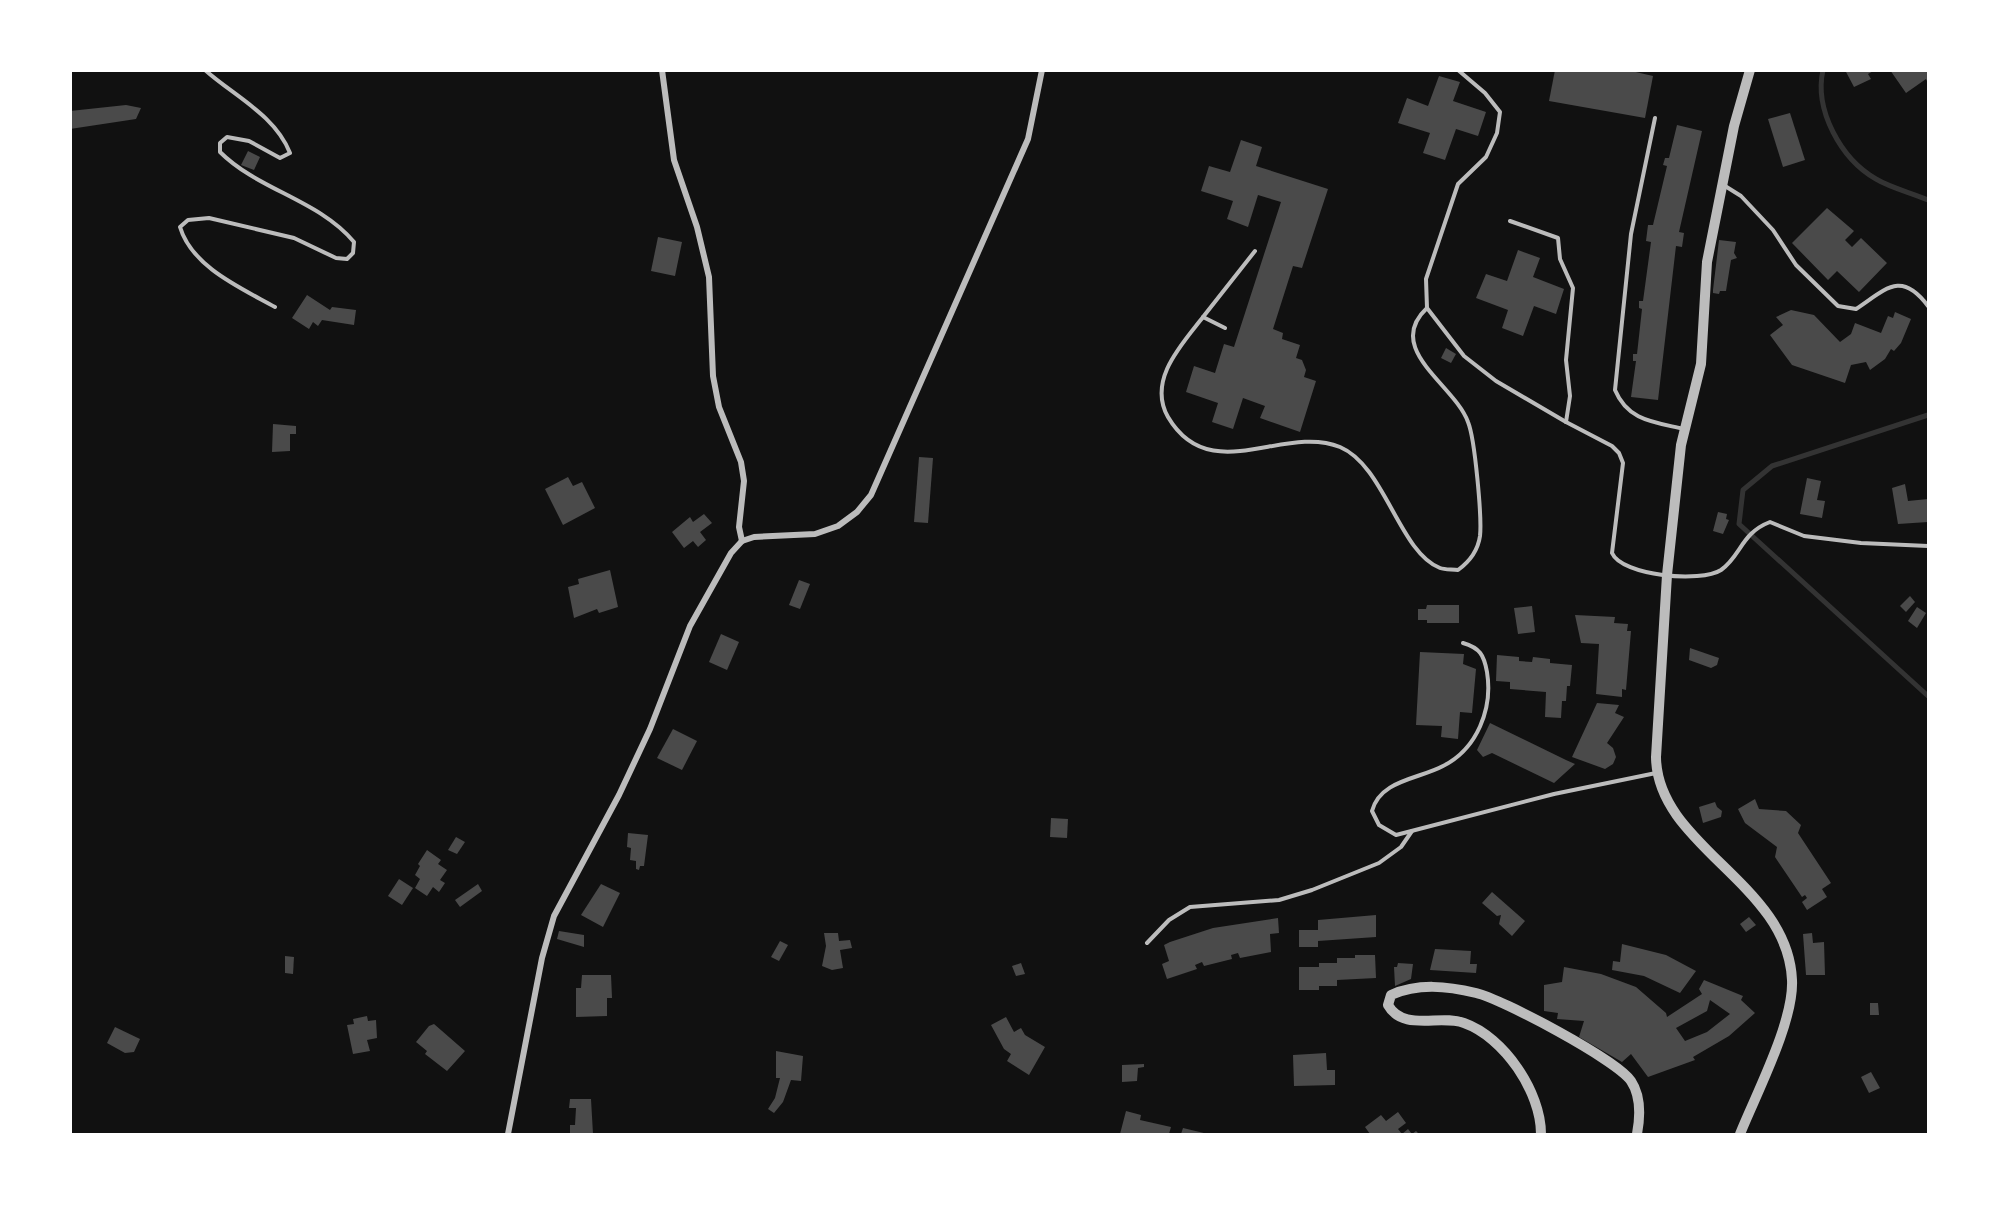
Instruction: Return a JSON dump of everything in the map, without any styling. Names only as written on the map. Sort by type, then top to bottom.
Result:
[{"type":"street","points":[[662,70],[675,160],[698,227],[709,277],[713,376],[720,407],[741,462],[744,481],[739,527],[742,541]]},
{"type":"street","points":[[508,1134],[542,958],[554,916],[650,729],[690,626],[731,553],[742,541],[754,537],[815,534],[838,526],[857,512],[871,495],[1028,139],[1042,70]]},
{"type":"street","points":[[1740,1134],[1778,1042],[1790,1003],[1792,980],[1787,956],[1781,935],[1766,912],[1729,870],[1680,822],[1666,799],[1656,773],[1659,677],[1666,575],[1684,429],[1701,364],[1707,262],[1734,126],[1750,70]]},
{"type":"street","points":[[1541,1134],[1536,1103],[1525,1080],[1507,1056],[1484,1034],[1462,1022],[1405,1019],[1393,1014],[1388,1005],[1391,995],[1407,988],[1426,986],[1479,993],[1578,1043],[1615,1065],[1632,1082],[1639,1120],[1637,1134]]},
{"type":"lane","points":[[205,70],[257,110],[286,141],[290,153],[280,159],[249,141],[227,137],[220,143],[220,152],[234,166],[321,214],[345,231],[354,242],[353,253],[347,259],[336,258],[294,238],[209,218],[188,220],[180,227],[184,239],[195,255],[228,280],[274,307]]},
{"type":"lane","points":[[1458,70],[1485,93],[1500,112],[1497,133],[1485,157],[1458,184],[1426,279],[1427,308],[1464,356],[1496,381],[1566,423],[1612,446],[1619,453],[1623,463],[1612,553],[1615,560],[1623,566],[1666,575],[1689,576],[1720,570],[1756,528],[1770,522],[1804,536],[1861,543],[1929,546]]},
{"type":"lane","points":[[1655,118],[1631,234],[1616,390],[1622,407],[1646,421],[1684,429]]},
{"type":"lane","points":[[1722,184],[1742,196],[1773,230],[1796,265],[1838,306],[1856,309],[1891,285],[1905,285],[1918,292],[1929,306]]},
{"type":"lane","points":[[1510,221],[1558,237],[1560,259],[1573,288],[1566,360],[1570,396],[1566,423]]},
{"type":"lane","points":[[1255,251],[1172,356],[1162,383],[1167,414],[1181,436],[1209,451],[1254,450],[1302,442],[1340,447],[1365,466],[1422,556],[1441,568],[1458,570],[1470,561],[1480,537],[1473,442],[1468,422],[1458,401],[1423,364],[1415,346],[1412,332],[1414,320],[1427,308]]},
{"type":"lane","points":[[1203,316],[1225,328]]},
{"type":"lane","points":[[1463,643],[1476,647],[1482,653],[1486,669],[1489,686],[1481,727],[1460,754],[1445,766],[1399,783],[1375,801],[1372,811],[1379,825],[1396,835],[1554,794],[1656,773]]},
{"type":"lane","points":[[1147,943],[1168,920],[1190,908],[1279,900],[1312,890],[1379,863],[1401,847],[1412,831]]},
{"type":"building","points":[[1555,70],[1627,70],[1653,76],[1645,118],[1549,101]]},
{"type":"building","points":[[1845,70],[1875,70],[1868,74],[1871,79],[1854,87]]},
{"type":"building","points":[[1890,70],[1928,70],[1928,83],[1926,79],[1906,93]]},
{"type":"building","points":[[1439,76],[1460,82],[1453,101],[1486,112],[1478,136],[1456,129],[1445,160],[1423,153],[1430,133],[1398,123],[1407,98],[1428,106]]},
{"type":"building","points":[[126,105],[141,108],[136,119],[70,129],[70,111]]},
{"type":"building","points":[[1790,113],[1805,160],[1783,167],[1768,119]]},
{"type":"building","points":[[1677,125],[1702,131],[1679,232],[1684,233],[1682,247],[1676,246],[1658,400],[1631,397],[1636,361],[1633,361],[1633,354],[1637,354],[1642,309],[1639,308],[1639,301],[1643,301],[1651,242],[1646,241],[1648,225],[1653,225],[1667,166],[1663,165],[1665,158],[1669,158]]},
{"type":"building","points":[[1241,140],[1262,147],[1256,166],[1328,189],[1302,268],[1293,266],[1273,329],[1283,333],[1282,339],[1300,345],[1296,358],[1302,360],[1306,370],[1304,377],[1316,381],[1300,432],[1260,418],[1265,406],[1243,398],[1233,429],[1212,422],[1218,403],[1186,392],[1194,366],[1215,373],[1224,344],[1234,347],[1281,202],[1258,195],[1248,227],[1227,219],[1233,201],[1201,191],[1209,166],[1230,172]]},
{"type":"building","points":[[248,151],[260,157],[254,170],[241,165]]},
{"type":"building","points":[[1827,208],[1854,231],[1845,240],[1852,247],[1861,238],[1887,263],[1859,292],[1837,271],[1828,280],[1792,243]]},
{"type":"building","points":[[658,237],[682,242],[675,276],[651,271]]},
{"type":"building","points":[[1719,240],[1736,242],[1734,253],[1737,258],[1731,260],[1726,291],[1720,291],[1719,294],[1713,293],[1713,290]]},
{"type":"building","points":[[1518,250],[1540,258],[1533,277],[1564,289],[1556,314],[1534,306],[1523,336],[1502,328],[1508,310],[1476,298],[1486,274],[1507,281]]},
{"type":"building","points":[[307,295],[330,310],[332,307],[356,310],[354,325],[322,320],[318,326],[313,322],[309,329],[292,318]]},
{"type":"building","points":[[1791,310],[1814,315],[1840,342],[1851,334],[1855,323],[1881,333],[1888,316],[1893,318],[1895,312],[1911,319],[1901,343],[1894,351],[1891,349],[1885,359],[1870,370],[1866,362],[1851,365],[1845,383],[1792,365],[1770,335],[1783,325],[1776,317]]},
{"type":"building","points":[[1446,348],[1456,354],[1451,363],[1441,358]]},
{"type":"building","points":[[273,424],[296,426],[296,434],[290,434],[290,451],[272,452]]},
{"type":"building","points":[[919,457],[933,458],[928,523],[914,522]]},
{"type":"building","points":[[568,477],[573,486],[582,482],[595,508],[563,525],[545,489]]},
{"type":"building","points":[[1807,478],[1821,481],[1817,500],[1825,501],[1822,518],[1800,514]]},
{"type":"building","points":[[1905,484],[1908,501],[1928,499],[1928,522],[1898,524],[1892,488]]},
{"type":"building","points":[[1718,512],[1727,514],[1726,519],[1729,520],[1723,534],[1713,531]]},
{"type":"building","points":[[704,514],[712,523],[700,532],[706,540],[698,547],[693,541],[684,548],[672,532],[690,517],[693,522]]},
{"type":"building","points":[[610,570],[618,607],[599,613],[597,609],[574,618],[568,587],[579,584],[578,579]]},
{"type":"building","points":[[799,580],[810,584],[800,609],[789,605]]},
{"type":"building","points":[[1910,596],[1915,602],[1906,612],[1900,606]]},
{"type":"building","points":[[1427,605],[1459,605],[1459,623],[1427,623],[1427,620],[1418,620],[1418,609],[1426,609]]},
{"type":"building","points":[[1532,606],[1535,632],[1518,634],[1514,608]]},
{"type":"building","points":[[1917,607],[1926,613],[1917,628],[1908,621]]},
{"type":"building","points":[[1575,615],[1615,617],[1614,623],[1628,624],[1627,631],[1631,631],[1626,690],[1622,689],[1622,697],[1596,694],[1599,644],[1581,643]]},
{"type":"building","points":[[721,634],[739,642],[727,670],[709,662]]},
{"type":"building","points":[[1690,648],[1719,658],[1717,665],[1711,668],[1689,660]]},
{"type":"building","points":[[1420,652],[1464,654],[1463,664],[1476,669],[1472,713],[1460,712],[1458,739],[1441,737],[1442,726],[1416,725]]},
{"type":"building","points":[[1497,655],[1519,657],[1519,661],[1532,662],[1533,657],[1550,659],[1550,663],[1572,665],[1566,701],[1562,701],[1561,718],[1545,717],[1546,692],[1510,689],[1510,682],[1496,681]]},
{"type":"building","points":[[1597,703],[1619,705],[1615,713],[1624,717],[1607,743],[1613,748],[1616,757],[1613,764],[1605,769],[1572,757]]},
{"type":"building","points":[[1490,723],[1575,764],[1554,783],[1492,753],[1483,757],[1477,750]]},
{"type":"building","points":[[673,729],[697,741],[682,770],[657,758]]},
{"type":"building","points":[[1755,799],[1759,809],[1786,811],[1801,825],[1798,833],[1831,883],[1822,889],[1827,897],[1807,910],[1802,902],[1807,898],[1805,895],[1802,897],[1775,857],[1777,847],[1745,823],[1738,809]]},
{"type":"building","points":[[1715,802],[1722,811],[1721,817],[1703,823],[1699,807]]},
{"type":"building","points":[[1051,818],[1068,819],[1067,838],[1050,837]]},
{"type":"building","points":[[628,833],[648,835],[644,866],[640,866],[639,870],[636,869],[636,861],[630,860],[631,848],[627,847]]},
{"type":"building","points":[[456,837],[465,842],[457,854],[448,850]]},
{"type":"building","points":[[427,850],[441,860],[438,864],[447,870],[440,880],[445,883],[439,892],[433,887],[427,896],[415,888],[420,879],[415,875],[420,866],[418,864]]},
{"type":"building","points":[[399,879],[413,888],[402,905],[388,896]]},
{"type":"building","points":[[478,884],[482,891],[460,907],[455,900]]},
{"type":"building","points":[[601,884],[620,893],[603,927],[581,915]]},
{"type":"building","points":[[1492,892],[1525,921],[1512,936],[1499,924],[1501,915],[1497,916],[1482,903]]},
{"type":"building","points":[[1376,915],[1376,937],[1318,941],[1318,947],[1299,947],[1299,930],[1318,930],[1318,920]]},
{"type":"building","points":[[1749,917],[1756,925],[1746,932],[1740,924]]},
{"type":"building","points":[[1278,918],[1279,933],[1270,934],[1271,952],[1240,958],[1238,953],[1231,955],[1232,959],[1204,966],[1202,962],[1195,965],[1197,969],[1167,979],[1162,964],[1169,961],[1164,945],[1213,928]]},
{"type":"building","points":[[559,931],[584,935],[584,947],[557,939]]},
{"type":"building","points":[[824,933],[838,933],[839,941],[850,940],[852,948],[840,950],[843,968],[832,970],[822,966],[826,946]]},
{"type":"building","points":[[1812,933],[1813,943],[1824,942],[1825,975],[1806,975],[1803,934]]},
{"type":"building","points":[[780,941],[788,945],[779,961],[771,957]]},
{"type":"building","points":[[1622,944],[1666,955],[1696,971],[1680,993],[1644,976],[1612,970],[1613,961],[1620,962]]},
{"type":"building","points":[[1435,949],[1471,951],[1470,964],[1477,964],[1476,973],[1430,970]]},
{"type":"building","points":[[1355,955],[1375,955],[1376,978],[1337,980],[1337,986],[1319,986],[1319,990],[1299,990],[1299,967],[1319,967],[1319,963],[1337,963],[1337,958],[1355,958]]},
{"type":"building","points":[[285,956],[294,957],[293,974],[285,973]]},
{"type":"building","points":[[1021,963],[1025,974],[1016,976],[1012,966]]},
{"type":"building","points":[[1398,963],[1413,964],[1411,979],[1395,986],[1394,967],[1397,967]]},
{"type":"building","points":[[1564,967],[1601,974],[1636,987],[1666,1013],[1667,1017],[1702,994],[1699,989],[1704,980],[1743,996],[1741,1000],[1755,1013],[1729,1036],[1693,1057],[1695,1060],[1648,1077],[1631,1054],[1622,1062],[1579,1037],[1584,1021],[1557,1019],[1558,1013],[1544,1011],[1544,985],[1562,982]],"holes":[[[1710,1000],[1730,1014],[1707,1032],[1685,1041],[1676,1028],[1707,1011]]]},
{"type":"building","points":[[582,975],[611,975],[612,998],[607,998],[607,1016],[576,1017],[576,988],[581,988]]},
{"type":"building","points":[[1870,1003],[1878,1003],[1879,1015],[1870,1015]]},
{"type":"building","points":[[367,1016],[368,1021],[376,1020],[377,1038],[367,1040],[370,1051],[353,1054],[347,1025],[354,1024],[353,1019]]},
{"type":"building","points":[[1006,1017],[1014,1032],[1021,1028],[1025,1035],[1045,1047],[1029,1075],[1007,1061],[1011,1054],[1004,1049],[991,1025]]},
{"type":"building","points":[[434,1024],[465,1051],[447,1071],[425,1054],[427,1051],[416,1042],[429,1026]]},
{"type":"building","points":[[115,1027],[140,1039],[134,1052],[125,1053],[107,1043]]},
{"type":"building","points":[[776,1051],[803,1056],[801,1081],[791,1080],[783,1102],[774,1113],[768,1109],[775,1098],[780,1078],[776,1078]]},
{"type":"building","points":[[1326,1053],[1327,1070],[1335,1070],[1335,1085],[1294,1086],[1293,1055]]},
{"type":"building","points":[[1144,1064],[1144,1067],[1138,1068],[1137,1081],[1122,1082],[1122,1065]]},
{"type":"building","points":[[1871,1072],[1880,1088],[1869,1093],[1861,1077]]},
{"type":"building","points":[[570,1099],[591,1099],[593,1134],[570,1134],[570,1125],[575,1125],[576,1108],[569,1108]]},
{"type":"building","points":[[1126,1111],[1141,1115],[1140,1120],[1171,1127],[1169,1134],[1120,1134]]},
{"type":"building","points":[[1398,1112],[1406,1123],[1398,1129],[1402,1134],[1370,1134],[1365,1127],[1381,1115],[1386,1121]]},
{"type":"building","points":[[1183,1128],[1208,1134],[1181,1134]]},
{"type":"building","points":[[1408,1129],[1412,1134],[1402,1134]]},
{"type":"waterway","points":[[1823,70],[1821,85],[1823,101],[1827,117],[1841,146],[1863,170],[1876,179],[1928,200]]},
{"type":"waterway","points":[[1928,415],[1772,466],[1743,490],[1739,524],[1928,696]]}]
